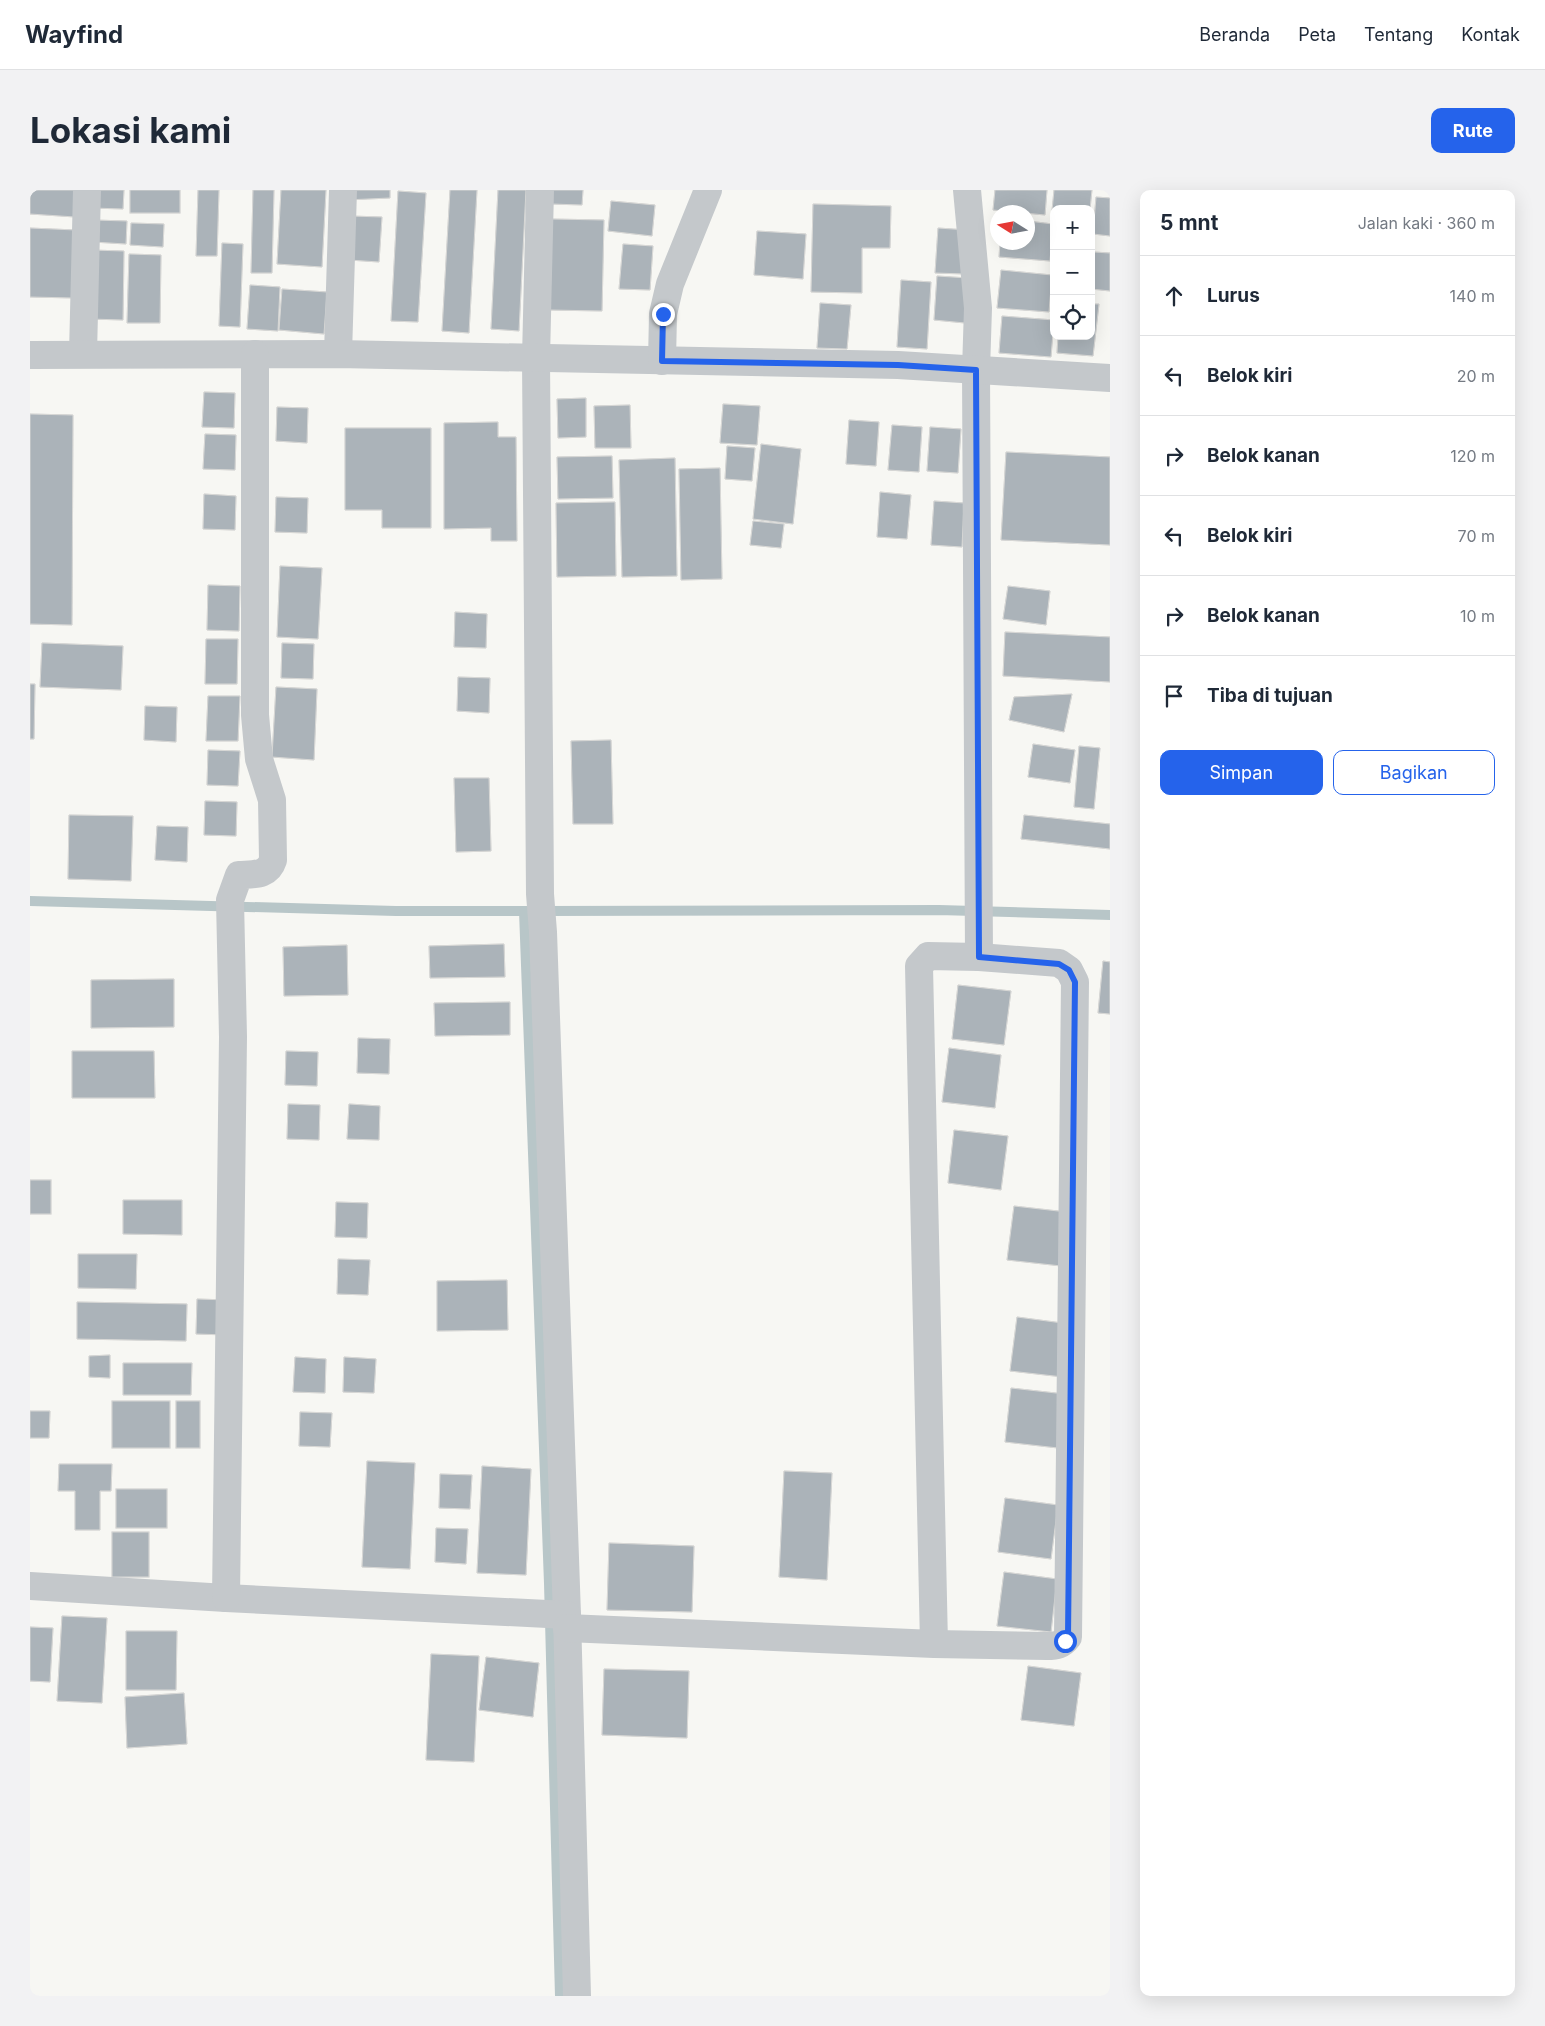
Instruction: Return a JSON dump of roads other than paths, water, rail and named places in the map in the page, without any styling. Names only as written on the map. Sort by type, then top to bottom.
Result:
[{"type":"street","points":[[83,354],[86,190]]},
{"type":"street","points":[[338,354],[343,190]]},
{"type":"street","points":[[540,190],[536,358],[540,894],[543,932],[558,1618],[577,1996]]},
{"type":"street","points":[[662,361],[663,314],[670,284],[708,190]]},
{"type":"street","points":[[967,190],[978,308],[976,370],[980,740],[977,895],[979,957]]},
{"type":"street","points":[[30,354],[338,354],[898,365],[1110,378]]},
{"type":"street","points":[[226,1598],[233,1037],[231,907],[239,875],[264,873],[270,868],[273,860],[272,800],[260,758],[255,715],[255,354]]},
{"type":"street","points":[[30,1586],[558,1618],[934,1644],[1059,1645],[1068,1637],[1075,982],[1069,970],[1059,964],[979,957],[928,956],[919,966],[934,1644]]},
{"type":"waterway","points":[[30,901],[396,911],[529,911]]},
{"type":"waterway","points":[[543,911],[939,910],[1110,915]]},
{"type":"waterway","points":[[524,911],[549,1583],[560,1996]]}]
